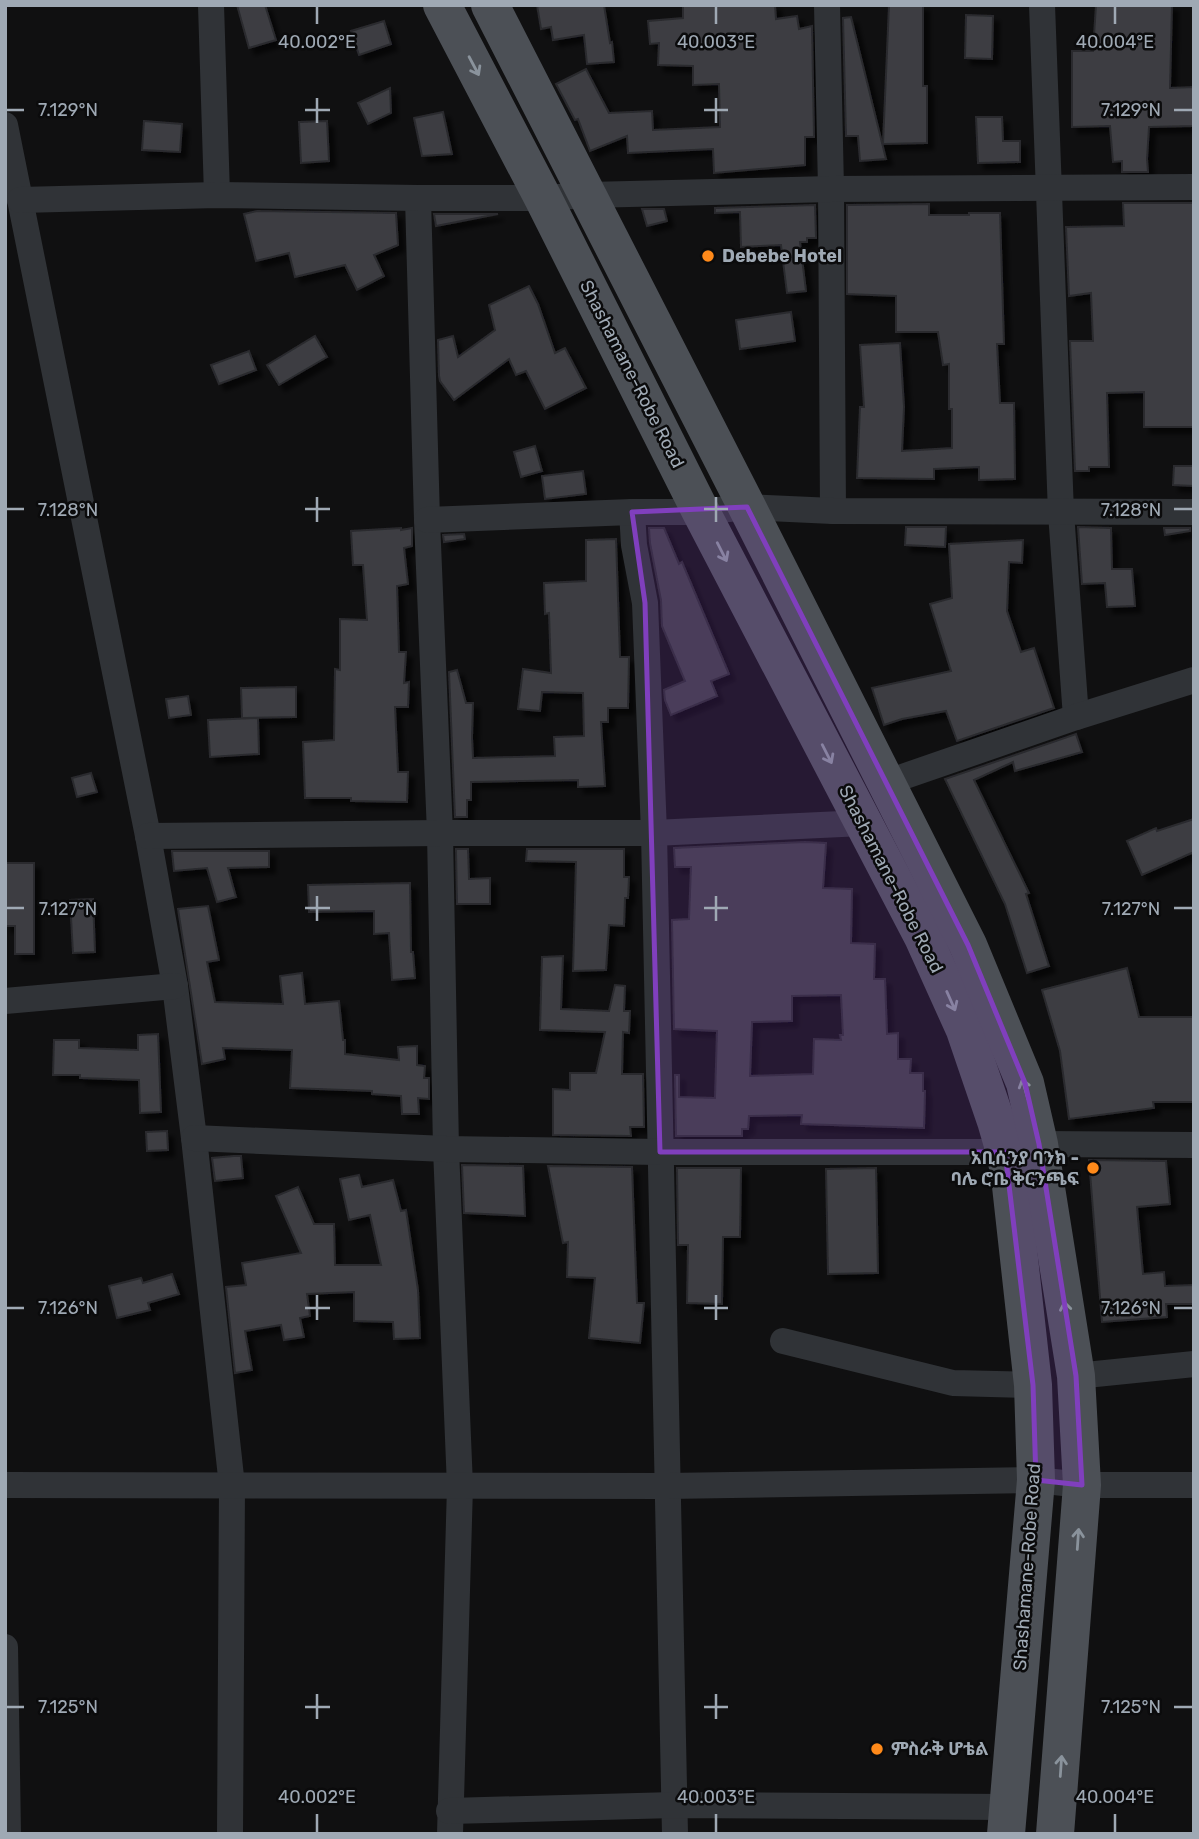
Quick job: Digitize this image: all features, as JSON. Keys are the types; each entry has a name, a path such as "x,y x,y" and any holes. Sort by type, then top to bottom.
{"main road":[{"name":"Shashamane-Robe Road","path":"442,5 543,198 701,512 923,937 1022,1148 1076,1376 1082,1485 1055,1834"},
{"name":"Shashamane-Robe Road","path":"490,5 968,945 1025,1083 1022,1148 1010,1177 1033,1385 1036,1480 1007,1821"}],"street":[{"path":"211,5 217,194"},
{"path":"827,5 833,511"},
{"path":"1042,5 1061,513 1076,716"},
{"path":"5,125 148,836 175,986 232,1486 230,1834"},
{"path":"20,200 217,194 543,198 831,188 1194,187"},
{"path":"418,198 427,520 440,833 446,1149 460,1486 450,1823 674,1805 1007,1821"},
{"path":"427,520 701,512 747,507 833,511 1194,513"},
{"path":"632,512 634,545 645,603 653,833 675,1834"},
{"path":"885,783 1076,716 1194,680"},
{"path":"148,836 653,833 863,824"},
{"path":"5,1001 175,986"},
{"path":"194,1138 446,1149 660,1152 1194,1145"},
{"path":"783,1341 953,1383 1033,1385"},
{"path":"1076,1376 1194,1364"},
{"path":"5,1485 667,1486 1036,1480 1082,1485 1194,1485"},
{"path":"5,1647 8,1834"}],"highlighted area":[{"path":"747,507 968,945 1025,1083 1039,1144 1076,1376 1082,1485 1036,1480 1033,1385 1005,1152 660,1152 645,603 632,512"}],"building":[{"path":"237,5 265,5 276,40 249,48"},
{"path":"537,5 604,5 614,62 587,64 584,35 553,40 551,27 541,29"},
{"path":"683,5 775,5 776,19 797,16 799,29 812,26 814,137 805,137 805,165 714,173 713,149 628,153 627,136 590,151 578,119 575,120 556,84 586,69 609,113 652,111 653,130 720,127 719,84 693,85 693,66 658,65 659,43 650,44 648,21 683,18"},
{"path":"889,5 923,5 923,86 927,86 927,143 883,144"},
{"path":"1096,5 1172,5 1170,88 1194,87 1194,126 1149,127 1148,172 1122,172 1122,161 1113,162 1110,126 1072,127 1072,51 1093,51"},
{"path":"966,15 993,16 992,59 965,58"},
{"path":"851,17 886,159 860,161 858,136 846,136 843,18"},
{"path":"384,21 391,44 359,55 351,31"},
{"path":"390,88 391,113 368,124 358,103"},
{"path":"443,112 452,154 422,156 414,118"},
{"path":"976,117 1002,117 1003,141 1020,141 1020,162 978,163"},
{"path":"144,121 182,124 180,152 142,150"},
{"path":"327,121 329,161 301,163 299,122"},
{"path":"1123,203 1194,203 1194,427 1144,427 1144,392 1107,393 1109,467 1089,467 1089,471 1075,471 1070,341 1093,341 1091,293 1069,296 1066,227 1124,226"},
{"path":"929,204 929,215 1000,213 1004,344 997,344 1000,403 1014,403 1015,479 979,480 979,467 934,469 934,479 857,478 860,407 864,407 860,345 900,343 904,407 902,451 952,448 949,364 943,365 938,332 896,332 896,296 847,294 847,205"},
{"path":"815,205 816,238 807,238 807,242 800,242 806,291 787,293 781,245 741,247 740,212 715,213 715,208"},
{"path":"642,209 664,209 667,221 647,226"},
{"path":"257,211 396,213 398,245 374,255 384,276 357,290 345,265 295,277 289,253 256,261 244,214"},
{"path":"434,214 498,214 436,226"},
{"path":"529,286 555,353 565,348 586,388 545,409 526,371 516,375 509,359 454,400 440,381 438,340 453,336 458,357 495,330 489,305"},
{"path":"791,312 795,341 740,349 736,320"},
{"path":"315,336 327,357 279,385 267,365"},
{"path":"249,351 256,370 219,384 211,365"},
{"path":"535,446 542,471 521,477 514,452"},
{"path":"1174,466 1194,466 1194,486 1173,485"},
{"path":"583,471 586,494 545,499 542,476"},
{"path":"906,527 946,527 945,547 905,545"},
{"path":"1078,527 1111,528 1112,569 1132,569 1135,606 1107,607 1105,583 1082,584"},
{"path":"412,528 412,546 404,548 408,584 397,586 399,652 406,652 404,683 409,682 408,707 395,707 398,772 408,772 407,802 305,798 303,742 334,740 335,669 340,670 340,619 367,620 363,565 353,565 351,531"},
{"path":"649,528 664,528 679,564 682,562 729,674 711,681 717,696 671,715 664,690 685,681 662,626 661,600"},
{"path":"1164,528 1190,528 1190,531 1165,535"},
{"path":"464,534 465,539 444,542 443,535"},
{"path":"616,539 620,657 629,657 628,708 608,708 608,722 601,722 605,786 578,787 578,780 471,782 467,817 455,817 449,672 457,670 466,703 473,703 473,758 555,756 554,737 584,736 583,693 542,692 540,711 518,709 523,669 551,673 549,613 545,614 544,583 586,581 586,540"},
{"path":"1023,540 1022,563 1009,562 1007,611 1021,652 1034,648 1054,708 957,741 946,711 884,725 872,688 951,671 930,604 952,598 949,544"},
{"path":"296,687 296,717 242,718 241,688"},
{"path":"188,696 191,715 169,718 166,699"},
{"path":"258,718 259,754 210,757 208,720"},
{"path":"1076,734 1082,752 1015,771 1013,762 974,780 1029,893 1026,894 1049,966 1027,973 1005,904 945,779"},
{"path":"91,773 97,792 77,797 72,778"},
{"path":"1194,819 1194,852 1142,875 1127,841 1156,828 1157,831"},
{"path":"826,843 823,888 852,889 851,943 875,944 874,979 885,979 887,1034 898,1033 898,1059 911,1059 910,1073 923,1073 924,1128 801,1124 802,1115 749,1116 748,1129 742,1129 742,1136 676,1136 675,1075 679,1075 679,1097 715,1098 717,1031 674,1029 672,920 689,919 691,867 675,867 674,848","holes":["841,995 843,1035 840,1035 841,1040 814,1039 813,1074 750,1076 752,1022 792,1021 792,996"]},
{"path":"456,849 468,849 469,879 490,878 490,904 457,904"},
{"path":"527,849 624,849 624,877 629,877 624,926 609,925 606,970 573,971 576,862 526,861"},
{"path":"172,851 269,851 269,867 228,868 236,897 217,902 207,868 174,871"},
{"path":"5,863 34,863 34,954 15,954 15,926 5,926"},
{"path":"410,883 411,952 415,978 392,980 389,933 374,934 374,911 309,912 308,885"},
{"path":"93,899 95,952 73,953 70,900"},
{"path":"208,906 219,960 207,962 215,1002 283,1004 280,976 302,973 305,1004 339,1001 345,1054 399,1060 398,1047 417,1046 417,1065 425,1066 424,1078 429,1078 429,1099 418,1098 419,1114 402,1114 401,1096 372,1094 372,1091 290,1088 292,1050 223,1048 225,1059 202,1064 178,909"},
{"path":"563,956 561,1009 609,1011 615,985 625,986 624,1011 630,1011 629,1033 623,1032 622,1074 643,1074 644,1127 630,1127 631,1136 553,1135 553,1089 570,1090 570,1073 596,1073 605,1032 540,1030 542,957"},
{"path":"1127,968 1139,1017 1194,1017 1194,1102 1153,1102 1154,1108 1069,1119 1060,1051 1042,990"},
{"path":"158,1034 161,1112 140,1113 139,1080 53,1075 54,1040 79,1040 79,1048 138,1050 138,1035"},
{"path":"167,1131 168,1150 147,1151 146,1132"},
{"path":"241,1156 243,1178 215,1181 212,1158"},
{"path":"1089,1160 1166,1161 1170,1204 1137,1207 1143,1274 1164,1272 1165,1286 1194,1285 1194,1304 1166,1304 1167,1317 1102,1322"},
{"path":"462,1165 523,1166 525,1216 464,1213"},
{"path":"548,1166 632,1167 637,1303 644,1303 640,1343 589,1338 595,1278 567,1277 568,1242 563,1243"},
{"path":"677,1168 741,1168 740,1237 723,1237 722,1304 687,1303 688,1245 678,1245"},
{"path":"876,1168 878,1273 828,1274 826,1169"},
{"path":"359,1175 362,1187 393,1180 401,1211 406,1210 418,1290 420,1338 394,1339 393,1322 354,1321 354,1292 307,1294 310,1316 300,1318 304,1337 284,1340 281,1325 245,1331 252,1370 235,1373 226,1287 246,1285 242,1263 301,1253 276,1196 298,1187 314,1224 334,1224 335,1265 381,1265 370,1215 349,1220 340,1179"},
{"path":"172,1274 179,1294 148,1303 150,1310 117,1318 109,1286 141,1278 143,1283"}],"place":[{"name":"Debebe Hotel","path":"708,256"},
{"name":"አቢሲንያ ባንክ - ባሌ ሮቤ ቅርንጫፍ","path":"1093,1168"},
{"name":"ምስራቅ ሆቴል","path":"877,1749"}]}
